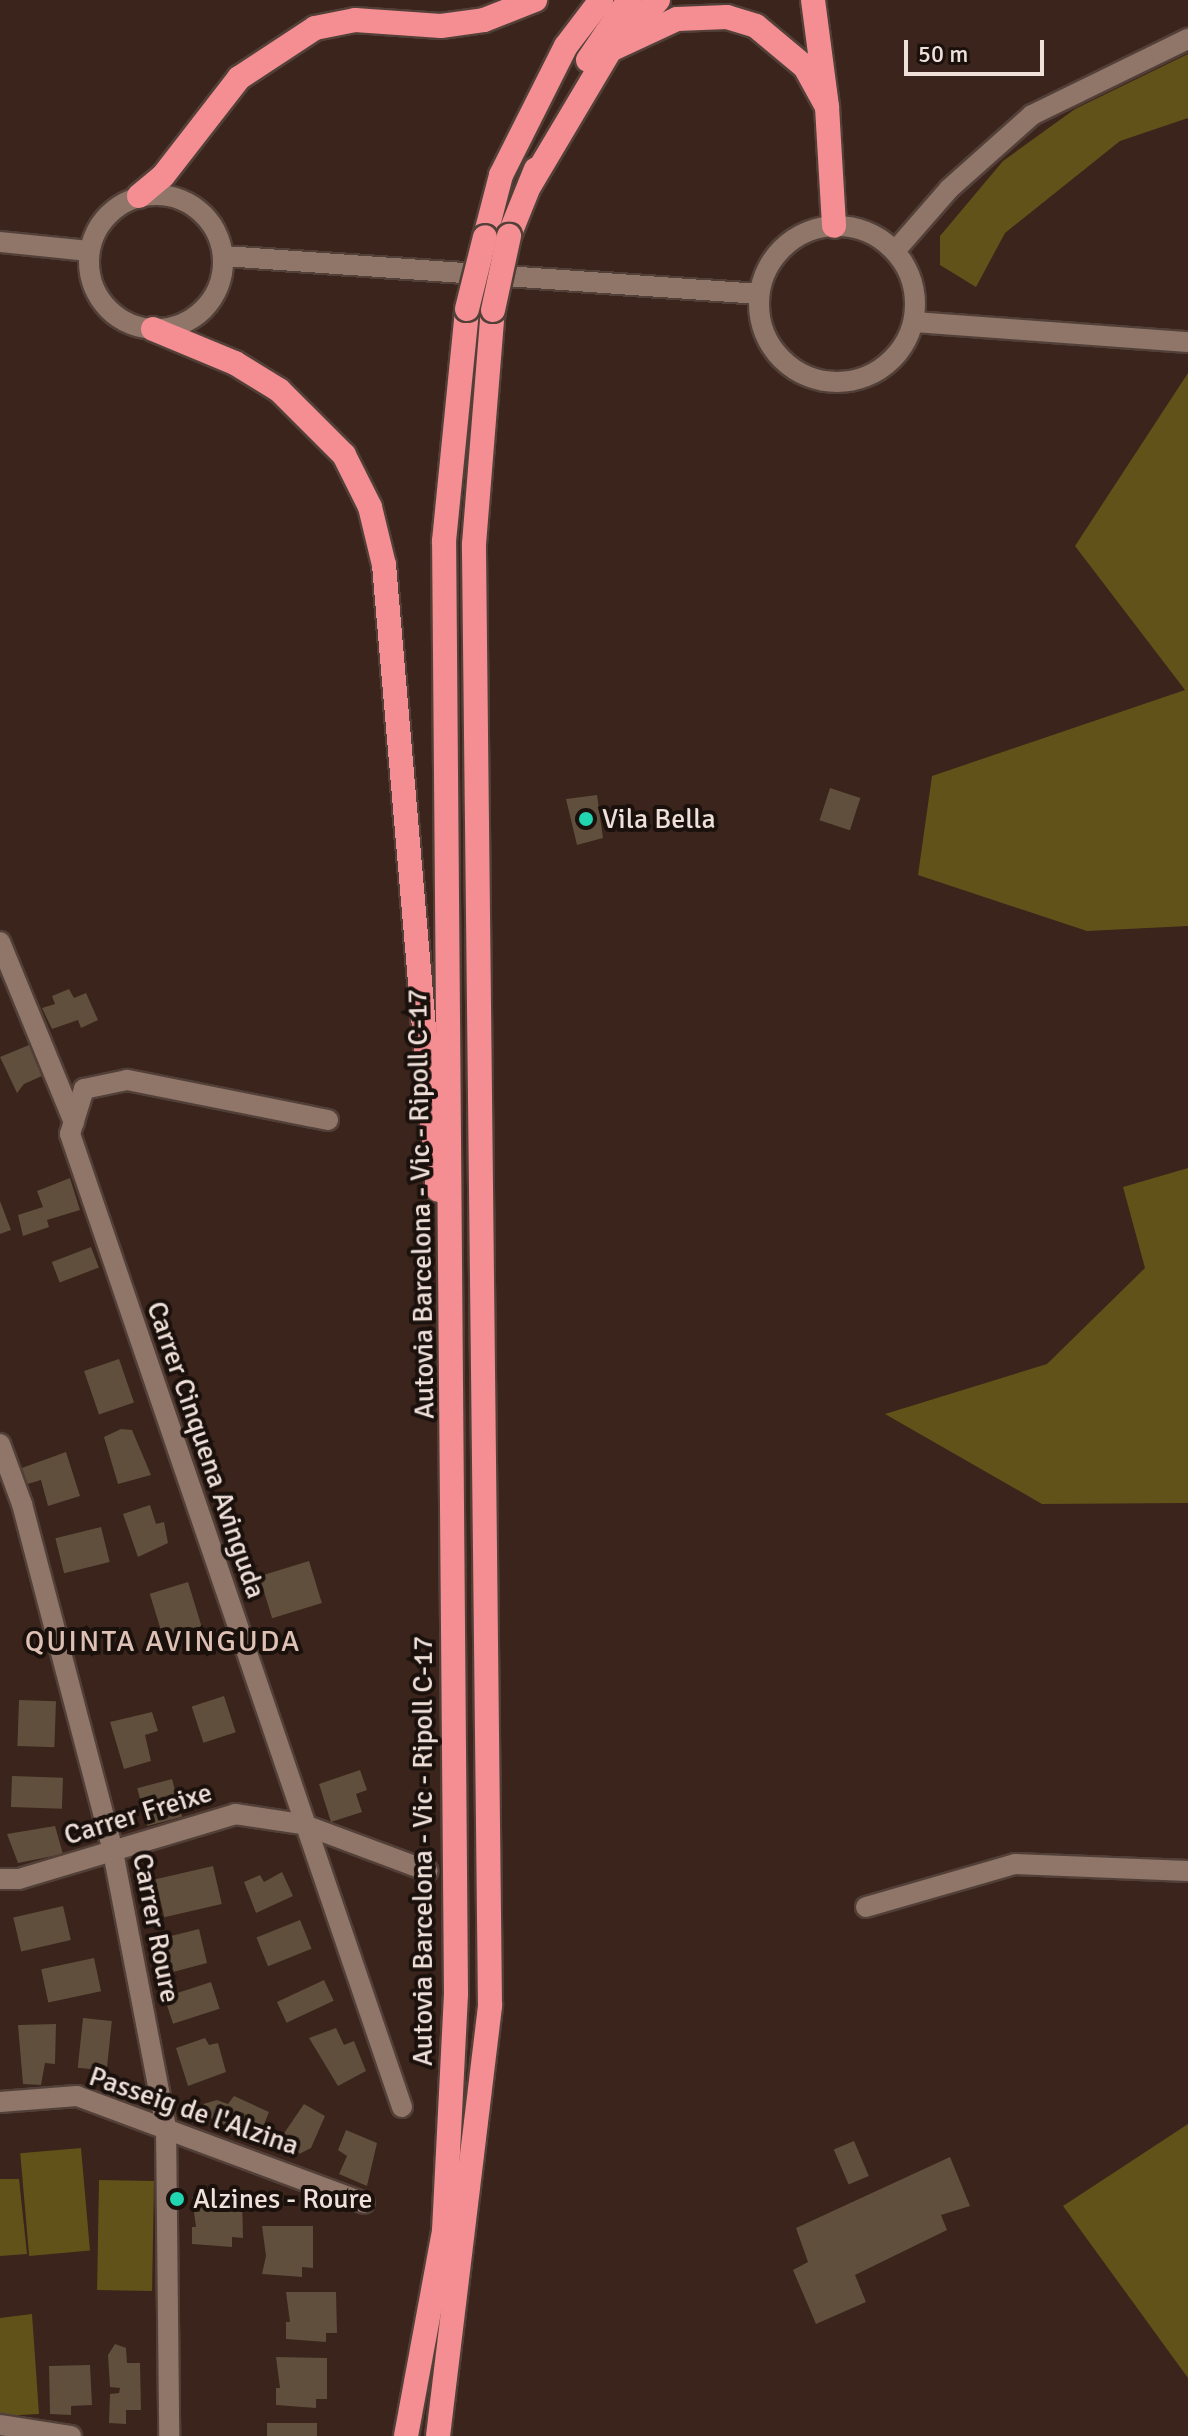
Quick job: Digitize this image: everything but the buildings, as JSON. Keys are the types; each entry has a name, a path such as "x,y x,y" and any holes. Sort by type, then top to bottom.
{"highway":[{"path":"139,196 163,176 239,78 315,28 355,20 441,26 484,20 535,0"},
{"name":"Autovia Barcelona - Vic - Ripoll C-17","path":"438,2436 490,2006 474,544 501,175 566,46 601,0"},
{"name":"Autovia Barcelona - Vic - Ripoll C-17","path":"406,2436 444,2231 456,1993 444,541 467,309 497,236 530,185 558,111 629,0"},
{"path":"530,185 610,50 658,0"},
{"path":"813,0 827,107 834,226"},
{"path":"610,50 677,19 727,17 756,26 780,43 805,67 827,107"},
{"path":"153,329 235,363 279,390 344,455 370,507 384,565 453,1344"}],"street":[{"path":"895,251 949,189 1032,115 1188,39"},
{"path":"165,195 187,202 205,215 224,256 220,285 205,309 181,325 153,329 125,322 103,305 90,279 89,251 98,227 116,207 139,196 165,195"},
{"path":"834,226 867,232 895,251 911,277 914,322 908,339 885,366 854,381 821,381 790,367 768,342 759,294 779,252 804,234 834,226"},
{"path":"0,242 89,251"},
{"path":"224,256 759,294"},
{"path":"914,322 1188,342"},
{"name":"Carrer Cinquena Avinguda","path":"0,942 74,1122 70,1134 302,1824 402,2107"},
{"path":"74,1122 84,1089 127,1080 328,1120"},
{"name":"Carrer Roure","path":"0,1444 22,1504 113,1852 166,2126 169,2436"},
{"name":"Carrer Freixe","path":"0,1879 19,1879 235,1814 302,1824 428,1871"},
{"path":"866,1907 1015,1864 1188,1871"},
{"name":"Passeig de l'Alzina","path":"0,2102 77,2096 166,2126 364,2203"},
{"path":"0,2425 71,2436"}],"shaded area":[{"path":"1188,54 1188,118 1120,141 1005,233 976,287 940,265 940,236 1003,161 1075,109"},
{"path":"1188,373 1188,926 1087,931 918,875 932,776 1185,690 1075,546"},
{"path":"1188,1168 1188,1503 1042,1504 885,1414 1047,1364 1145,1268 1123,1187"},
{"path":"1188,2124 1188,2378 1063,2206"},
{"path":"81,2148 90,2251 29,2256 20,2153"},
{"path":"0,2179 19,2179 27,2254 0,2256"},
{"path":"99,2180 154,2181 152,2291 97,2290"},
{"path":"32,2314 39,2414 0,2416 0,2318"}],"place":[{"name":"Vila Bella","path":"586,819"},
{"name":"Alzines - Roure","path":"177,2199"}],"district":[{"name":"QUINTA AVINGUDA","path":"163,1642"}]}
